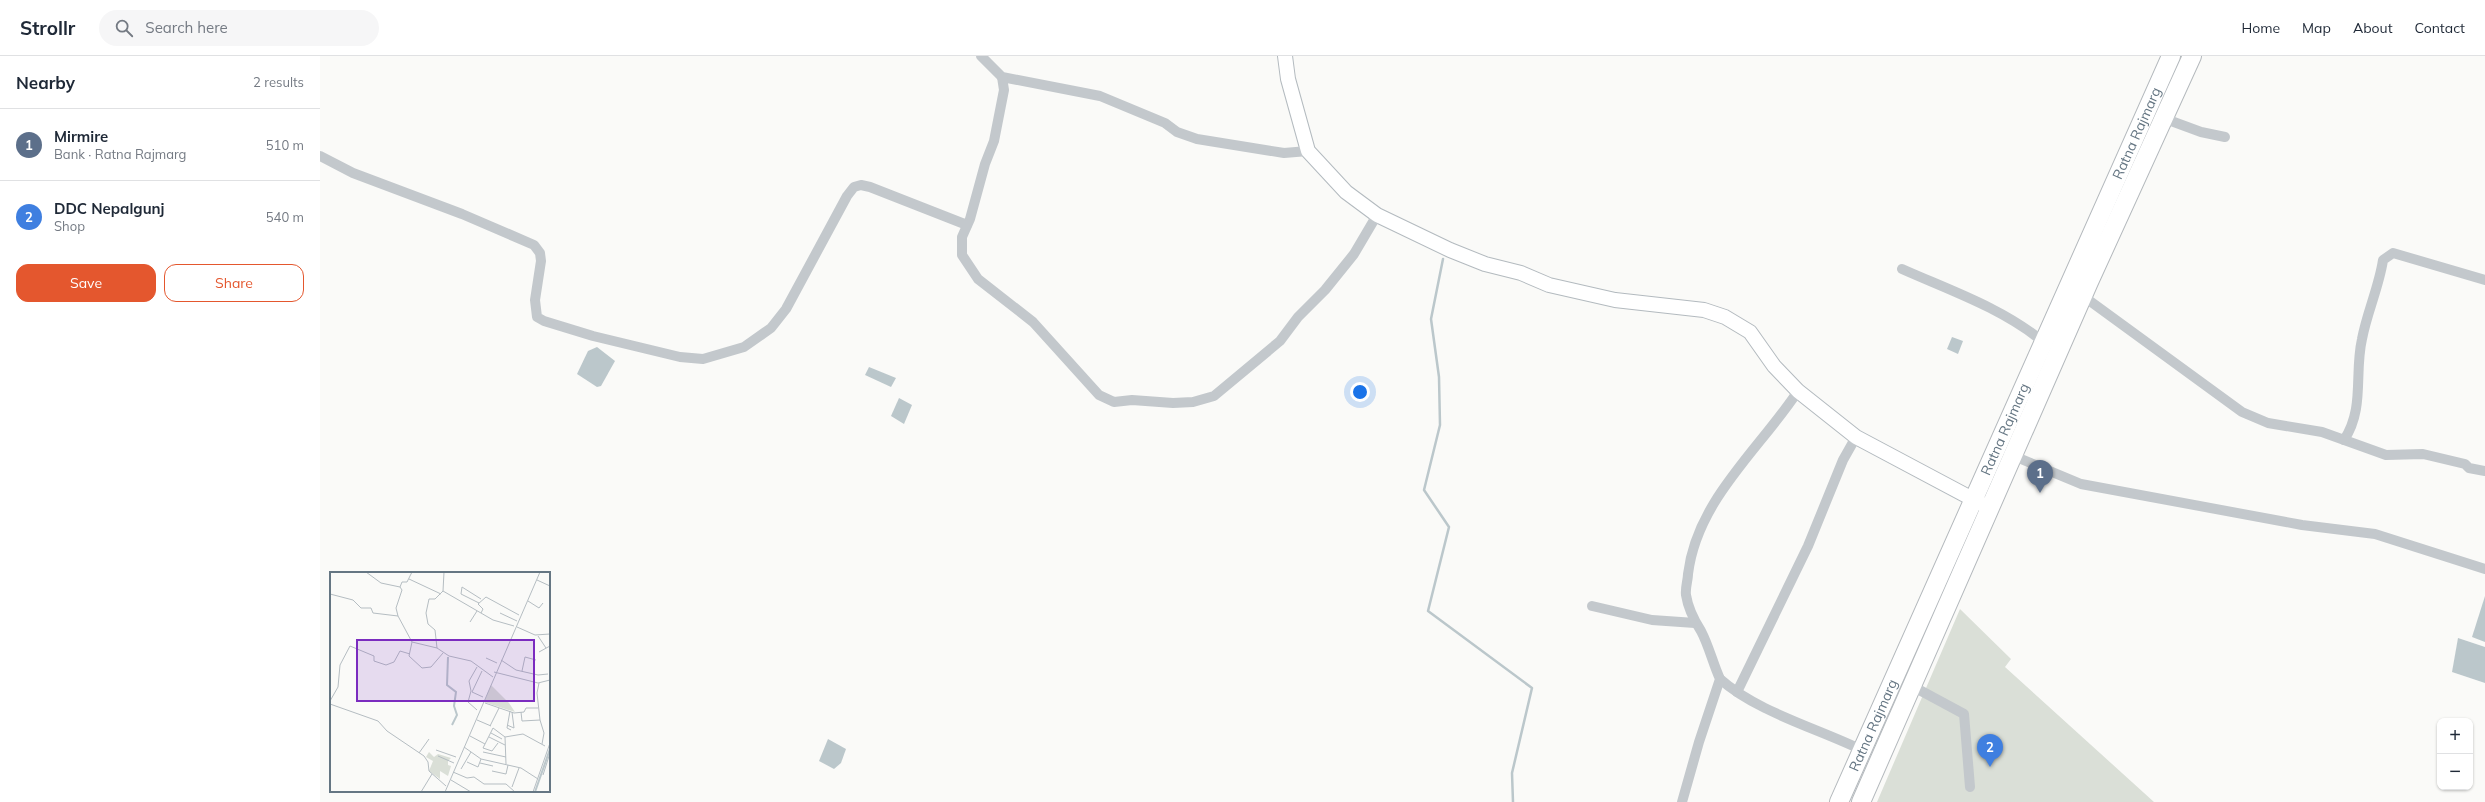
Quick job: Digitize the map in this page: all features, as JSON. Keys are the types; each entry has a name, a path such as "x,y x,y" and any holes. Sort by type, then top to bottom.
{"highway":[{"name":"Ratna Rajmarg","path":"1839,802 1972,498 1997,447 2042,341 2171,56"},
{"name":"Ratna Rajmarg","path":"1861,802 2083,296 2192,56"}],"street":[{"path":"981,56 1002,77 1100,96 1165,123 1177,132 1197,139 1284,153 1308,151"},
{"path":"1285,56 1288,79 1308,151 1346,192 1377,215 1450,250 1485,264 1520,273 1549,285 1615,300 1704,310 1725,317 1750,332 1774,366 1798,391 1856,437 1990,508"},
{"path":"1002,77 1004,90 994,141 961,246 962,255 969,269 978,280 1032,322 1099,396 1114,402 1132,400 1173,403 1193,402 1214,396 1280,341 1354,254 1377,215"},
{"path":"2163,118 2201,132 2226,137"},
{"path":"320,156 353,173 462,214 534,245 540,253 541,261 535,300 537,317 544,321 593,336 680,357 704,359 722,355 744,347 771,328 786,309 846,196 854,187 862,184 967,225"},
{"path":"2344,440 2353,426 2361,340 2381,277 2383,260 2393,253 2485,280"},
{"path":"1902,269 1984,306 2030,332 2042,341"},
{"path":"2083,296 2242,412 2268,423 2322,432 2386,455 2423,454 2465,464 2469,468 2485,471"},
{"path":"1798,391 1753,452 1727,482 1703,525 1690,560 1686,594 1695,623 1701,631 1720,679 1737,692 1862,750"},
{"path":"1737,692 1808,546 1843,460 1856,437"},
{"path":"1997,447 2013,456 2081,484 2302,525 2375,534 2485,569"},
{"path":"1592,606 1652,620 1695,623"},
{"path":"1682,802 1699,742 1720,679"},
{"path":"1912,686 1964,714 1970,787"}],"shaded area":[{"path":"1952,337 1963,341 1958,354 1947,349"},
{"path":"597,347 615,361 601,386 597,387 577,374 588,351"},
{"path":"869,367 896,378 891,387 865,375"},
{"path":"899,398 912,405 904,424 891,416"},
{"path":"2485,596 2485,642 2472,637"},
{"path":"1960,609 2011,659 2005,667 2154,802 1877,802"},
{"path":"2458,638 2485,647 2485,683 2452,672"},
{"path":"828,739 846,749 841,763 834,769 819,761"}],"waterway":[{"path":"1443,259 1431,319 1439,377 1440,425 1424,490 1449,527 1428,611 1532,688 1512,773 1513,802"}],"place":[{"name":"Mirmire","path":"2040,493"},
{"name":"DDC Nepalgunj","path":"1990,767"}]}
